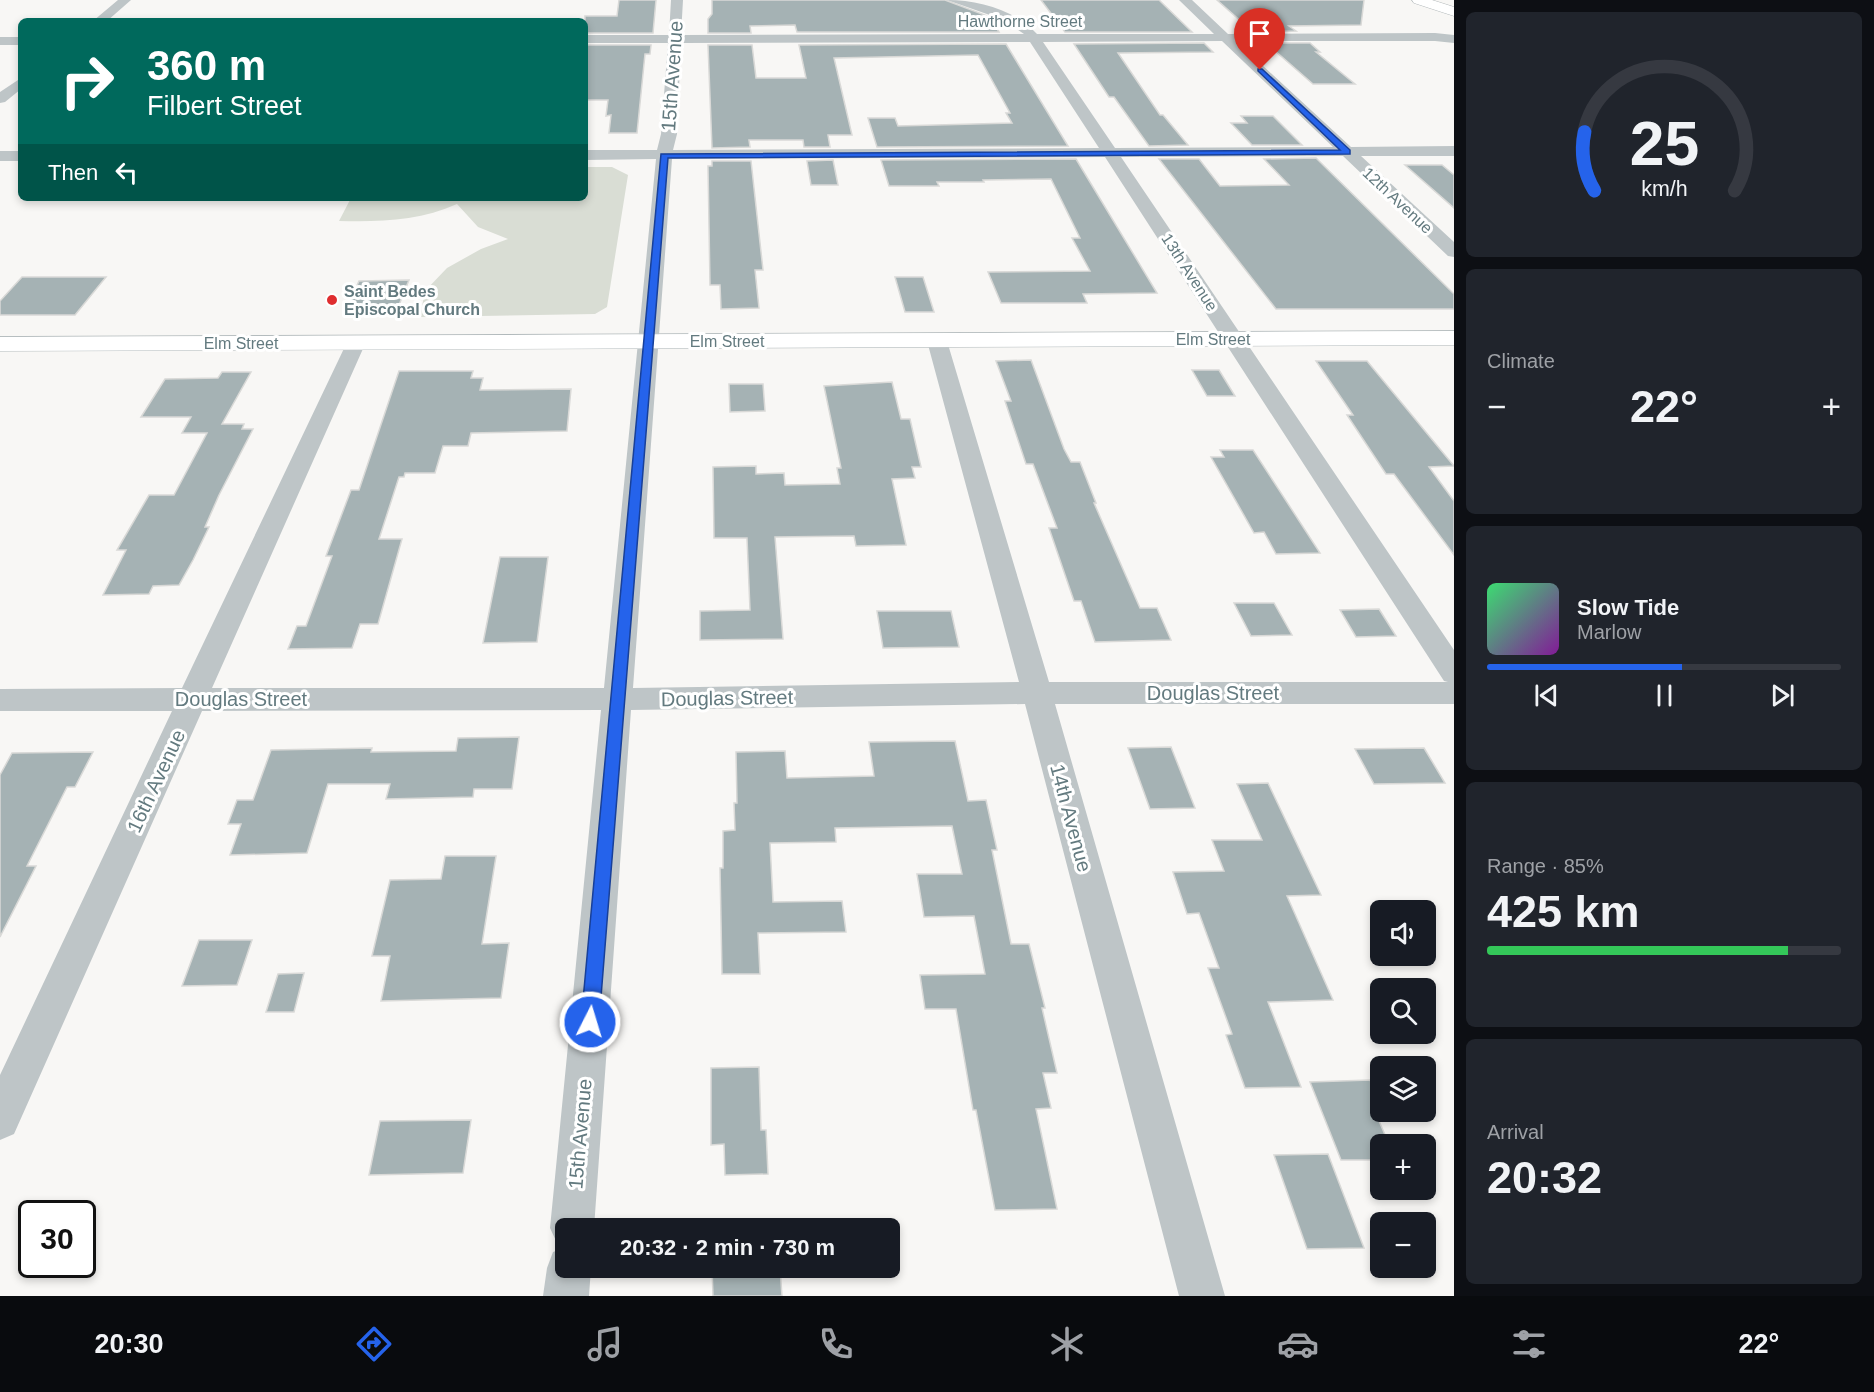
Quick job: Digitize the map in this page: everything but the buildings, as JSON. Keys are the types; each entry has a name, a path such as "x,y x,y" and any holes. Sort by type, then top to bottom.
{"main road":[{"path":"1419,0 1454,12"},
{"name":"Elm Street","path":"0,344 1454,338"}],"street":[{"path":"103,18 126,0"},
{"name":"15th Avenue","path":"573,1218 650,341 664,155 669,134 677,0"},
{"name":"13th Avenue","path":"953,0 1013,20 1026,27 1112,153 1454,673"},
{"name":"12th Avenue","path":"1185,0 1454,252"},
{"name":"Hawthorne Street","path":"588,39 1435,37 1454,39"},
{"path":"0,41 18,41"},
{"path":"0,99 18,84"},
{"path":"588,155 1454,151"},
{"path":"0,156 18,156"},
{"name":"14th Avenue","path":"937,340 1037,693 1202,1296"},
{"name":"16th Avenue","path":"0,1120 356,342"},
{"name":"Douglas Street","path":"0,699 617,699 1037,693 1454,693"},
{"path":"566,1296 568,1278"}],"shaded area":[{"path":"588,167 612,167 628,175 607,307 595,314 420,317 425,291 447,268 481,249 508,239 478,227 457,204 414,217 339,221 349,201 588,201"}],"place":[{"name":"Saint Bedes Episcopal Church","path":"332,300"}],"route":[{"path":"590,1022 664,155 1347,152 1260,70"}]}
